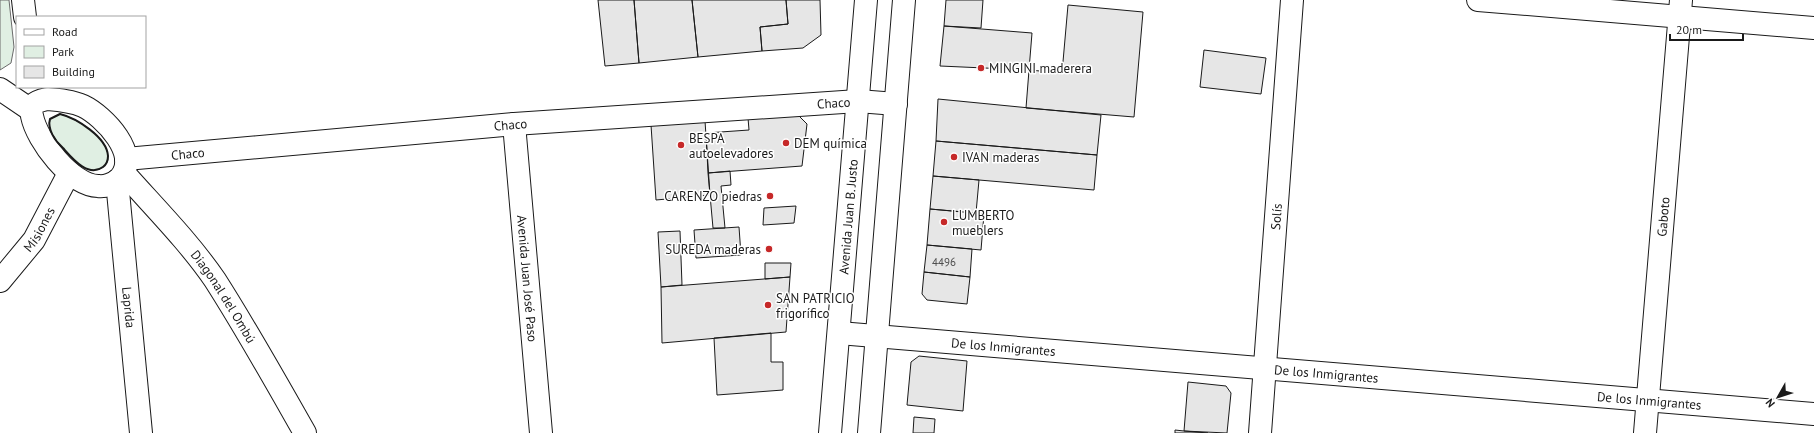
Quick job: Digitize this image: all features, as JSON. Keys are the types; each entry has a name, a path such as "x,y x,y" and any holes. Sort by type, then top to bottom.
{"street":[{"path":"23,0 25,16"},
{"name":"Avenida Juan B. Justo","path":"830,433 866,0"},
{"path":"869,433 904,0"},
{"name":"Solís","path":"1260,433 1292,0"},
{"path":"1478,0 1680,9 1814,28"},
{"name":"Gaboto","path":"1645,433 1680,9"},
{"path":"0,89 35,99 33,123 45,146 69,173 84,182 97,186 107,185 123,171"},
{"name":"Diagonal del Ombú","path":"35,99 70,102 94,113 114,131 122,145 123,171 184,240 214,280 251,338 305,433"},
{"name":"Chaco","path":"123,171 514,124 858,101 896,104"},
{"name":"Avenida Juan José Paso","path":"514,124 541,433"},
{"name":"Laprida","path":"123,171 140,433"},
{"name":"Misiones","path":"0,281 34,240 69,173"},
{"name":"De los Inmigrantes","path":"839,333 1814,414"}],"green space":[{"path":"0,0 9,0 14,47 11,63 0,70"},
{"path":"60,114 82,124 97,135 106,149 108,156 107,162 103,167 97,170 86,168 76,161 57,142 52,135 49,123 50,119"}],"building":[{"path":"598,0 634,0 639,63 605,66"},
{"path":"634,0 692,0 698,57 639,63"},
{"path":"692,0 786,0 788,24 760,27 762,51 698,57"},
{"path":"786,0 820,0 821,35 803,48 762,51 760,27 788,24"},
{"path":"946,0 983,0 981,28 944,26"},
{"path":"1068,5 1143,12 1134,117 1026,108 1029,70 1062,73"},
{"path":"944,26 1032,33 1029,70 940,66"},
{"path":"1204,50 1266,58 1261,94 1200,87"},
{"path":"938,99 1101,115 1097,155 936,141"},
{"path":"799,116 807,124 802,166 708,173 706,133 749,130 748,118"},
{"path":"705,121 710,195 656,200 651,125"},
{"path":"936,141 1097,155 1094,190 933,176"},
{"path":"730,171 731,185 721,186 725,228 713,228 708,173"},
{"path":"933,176 979,180 976,213 930,209"},
{"path":"796,206 794,223 763,225 764,208"},
{"path":"930,209 984,214 981,250 927,245"},
{"path":"739,227 741,255 696,258 694,230"},
{"path":"680,231 682,285 661,287 658,232"},
{"path":"927,245 972,249 970,277 924,272"},
{"path":"765,263 791,263 790,277 765,279"},
{"path":"924,272 970,277 967,304 927,300 922,294"},
{"path":"790,277 786,332 662,343 661,287"},
{"path":"771,333 771,362 783,362 783,390 717,395 714,338"},
{"path":"919,356 967,361 963,411 907,405 911,362"},
{"path":"1188,382 1226,386 1231,393 1227,433 1184,431"},
{"path":"914,417 935,419 934,433 913,433"},
{"path":"1175,430 1184,431 1208,433 1175,433"}],"wall":[{"path":"60,114 82,124 97,135 106,149 108,156 107,162 103,167 97,170 86,168 76,161 57,142 52,135 49,123 50,119 60,114"}],"place":[{"name":"MINGINI maderera","path":"981,68"},
{"name":"DEM química","path":"786,143"},
{"name":"BESPA autoelevadores","path":"681,145"},
{"name":"IVAN maderas","path":"954,157"},
{"name":"CARENZO piedras","path":"770,196"},
{"name":"LUMBERTO mueblers","path":"944,222"},
{"name":"SUREDA maderas","path":"769,249"},
{"name":"SAN PATRICIO frigorífico","path":"768,305"}]}
